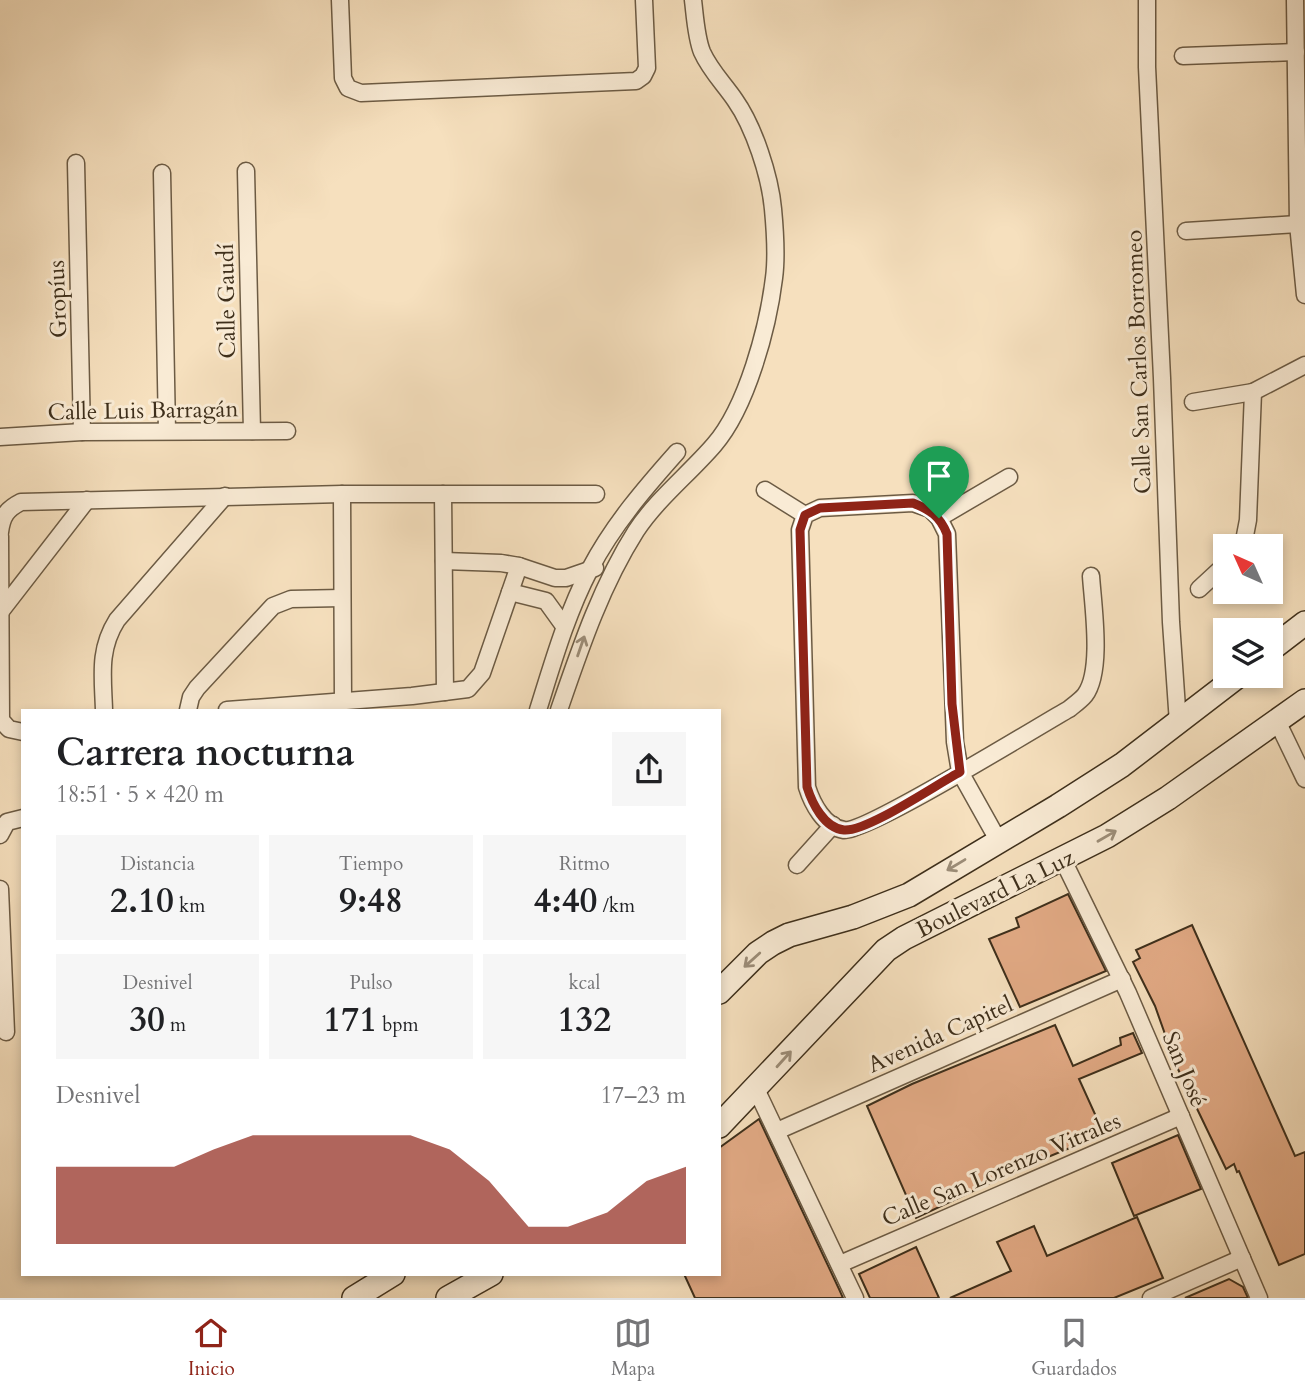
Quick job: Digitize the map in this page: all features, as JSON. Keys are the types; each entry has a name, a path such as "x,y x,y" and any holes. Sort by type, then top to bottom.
{"main road":[{"path":"1283,640 1305,623"},
{"name":"Boulevard La Luz","path":"721,990 758,953 781,939 862,914 909,895 1058,806 1122,765 1223,688"},
{"name":"Boulevard La Luz","path":"721,1124 886,950 904,938 1063,860 1140,817 1305,701"},
{"path":"909,895 928,927"},
{"path":"354,1298 390,1276"},
{"path":"448,1298 487,1276"}],"street":[{"path":"340,0 343,78 348,88 360,93 636,81 643,76 647,68 644,0"},
{"path":"559,709 586,634 615,569 637,530 657,505 716,444 732,420 744,395 762,339 775,276 773,207 759,148 747,120 701,51 693,0"},
{"name":"Calle San Carlos Borromeo","path":"1147,0 1147,67 1171,622 1178,723"},
{"path":"1295,0 1298,224 1305,295"},
{"path":"1183,57 1296,52"},
{"name":"Gropíus","path":"76,163 82,432"},
{"name":"Calle Gaudí","path":"246,171 252,431"},
{"path":"162,173 167,431"},
{"path":"1186,231 1298,224"},
{"path":"1193,402 1253,392 1305,365"},
{"path":"1245,534 1253,392"},
{"name":"Calle Luis Barragán","path":"0,437 82,432 287,431"},
{"path":"538,709 564,626 590,568 639,495 677,452"},
{"path":"939,518 1009,477"},
{"path":"765,490 805,515"},
{"path":"342,494 343,700"},
{"path":"21,732 9,729 1,720 0,534 1,521 6,512 21,502 342,494 596,494"},
{"path":"443,494 445,692"},
{"path":"104,709 103,658 109,633 117,620 225,496"},
{"path":"1,611 87,500"},
{"path":"998,840 960,772 952,704 947,534 939,518 930,509 913,503 820,508 805,515 800,530 807,787 812,802 833,825 844,830 872,822 960,772 1069,709 1085,696 1092,683 1095,658 1091,576"},
{"path":"444,561 501,563 555,578 566,578 590,568 615,569"},
{"path":"239,709 468,689 482,673 519,566"},
{"path":"1199,589 1213,576"},
{"path":"546,601 555,578"},
{"path":"510,592 546,601 564,626"},
{"path":"188,709 197,688 273,606 291,598 342,598"},
{"path":"1277,721 1305,779"},
{"path":"0,835 8,822 21,819"},
{"path":"797,865 833,825"},
{"name":"San José","path":"1063,860 1122,979 1259,1298"},
{"path":"0,889 3,1032 21,1031"},
{"name":"Avenida Capitel","path":"777,1131 1122,979"},
{"path":"756,1089 855,1298"},
{"name":"Calle San Lorenzo Vitrales","path":"840,1264 1181,1116"},
{"path":"1151,1298 1242,1258"}],"building":[{"path":"1068,894 1106,971 1020,1007 989,939 1019,927 1016,918"},
{"path":"1192,925 1295,1156 1305,1152 1305,1254 1279,1265 1239,1171 1237,1172 1234,1164 1226,1169 1176,1065 1155,1006 1133,962 1140,958 1136,950"},
{"path":"1055,1025 1073,1066 1121,1045 1120,1038 1133,1033 1142,1053 1079,1079 1104,1134 1026,1166 916,1218 867,1106 912,1084"},
{"path":"759,1119 843,1298 695,1298 685,1276 721,1276 721,1147"},
{"path":"1178,1135 1201,1189 1134,1216 1112,1163"},
{"path":"1137,1217 1163,1278 1114,1298 950,1298 1011,1271 997,1242 1034,1226 1047,1256"},
{"path":"916,1247 939,1298 870,1298 859,1274"},
{"path":"1229,1279 1243,1287 1248,1298 1185,1298"}],"route":[{"path":"913,503 930,509 939,518 947,534 952,704 960,772 872,822 844,830 833,825 817,810 807,787 800,530 805,515 820,508 913,503"}]}
